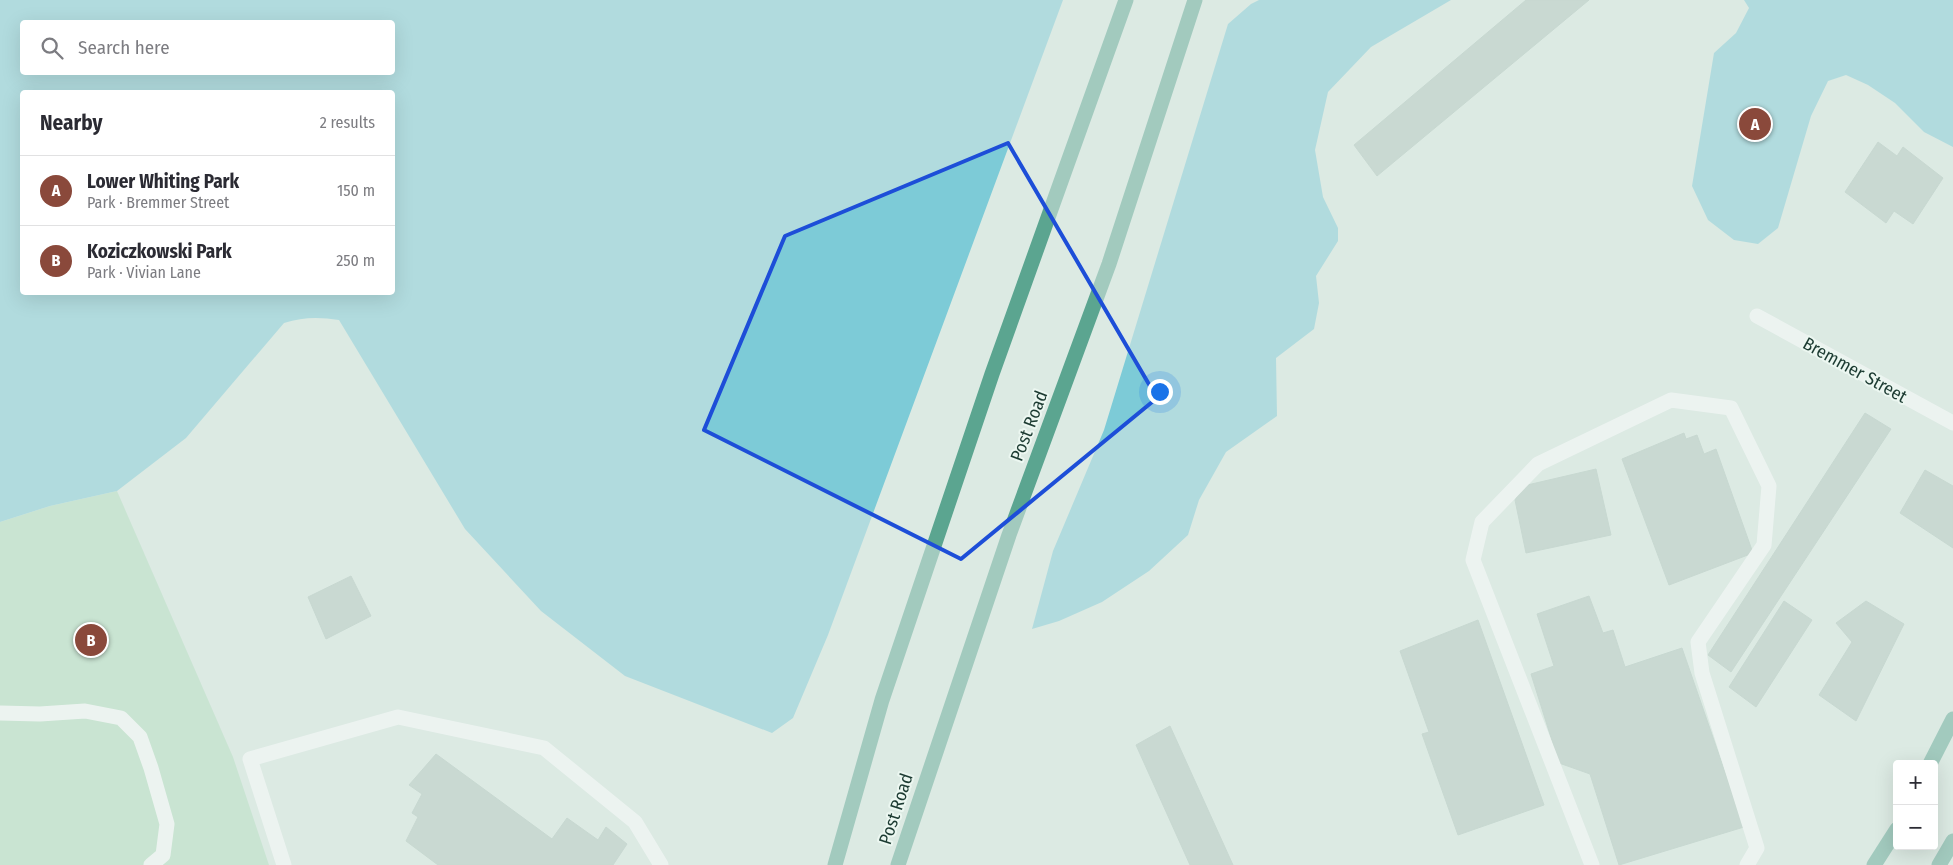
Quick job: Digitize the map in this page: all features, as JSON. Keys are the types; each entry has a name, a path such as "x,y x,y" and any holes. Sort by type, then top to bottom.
{"main road":[{"path":"835,865 882,700 935,542 992,374 1126,0"},
{"name":"Post Road","path":"898,865 1009,535 1109,264 1195,0"},
{"path":"1932,760 1953,718"},
{"path":"1874,865 1893,835"},
{"path":"1940,865 1953,841"}],"street":[{"name":"Bremmer Street","path":"1757,316 1953,423"},
{"path":"1592,865 1472,560 1482,522 1538,464 1671,400 1731,408 1768,486 1764,545 1698,642 1702,673 1757,848 1747,865"},
{"path":"0,713 40,714 86,711 121,718 140,737 167,824 162,855 151,865"},
{"path":"284,865 250,759 398,717 544,748 635,822 661,865"}],"highlighted area":[{"path":"1008,143 1157,398 961,559 704,430 785,236"}],"green space":[{"path":"117,491 233,757 269,865 0,865 0,522 50,506"}],"water":[{"path":"0,0 1063,0 828,635 793,718 772,733 625,676 541,611 465,529 339,320 311,318 284,323 186,438 117,491 50,506 0,522"},
{"path":"1259,0 1451,0 1371,47 1328,92 1315,150 1323,197 1338,228 1338,241 1316,276 1319,303 1314,329 1276,358 1277,416 1226,452 1199,500 1188,535 1149,571 1102,602 1059,621 1032,629 1053,551 1104,430 1228,24 1251,4"},
{"path":"1744,0 1953,0 1953,147 1924,132 1895,103 1868,85 1846,75 1828,81 1811,116 1778,228 1758,244 1734,240 1708,220 1692,186 1714,53 1736,33 1749,8"}],"building":[{"path":"1526,0 1589,0 1377,176 1354,145"},
{"path":"1878,142 1897,156 1903,147 1943,178 1913,224 1894,211 1886,223 1845,192"},
{"path":"1865,413 1891,429 1731,672 1708,655"},
{"path":"1684,433 1686,439 1697,435 1704,454 1716,449 1753,553 1669,585 1622,459"},
{"path":"1596,469 1611,535 1526,553 1515,500 1523,486"},
{"path":"1925,470 1953,486 1953,548 1900,513"},
{"path":"351,576 371,616 326,639 308,597"},
{"path":"1589,596 1603,633 1613,630 1625,667 1682,648 1744,827 1619,865 1590,774 1559,763 1531,674 1554,666 1537,614"},
{"path":"1784,601 1812,620 1756,707 1729,687"},
{"path":"1866,601 1904,624 1856,721 1819,695 1852,642 1836,623"},
{"path":"1478,620 1544,805 1458,835 1422,734 1429,732 1400,651"},
{"path":"1170,726 1233,865 1190,865 1136,745"},
{"path":"436,754 552,839 567,818 598,840 606,827 627,844 613,865 438,865 406,841 418,817 412,813 422,794 409,785"}],"place":[{"name":"Lower Whiting Park","path":"1755,124"},
{"name":"Koziczkowski Park","path":"91,640"}]}
